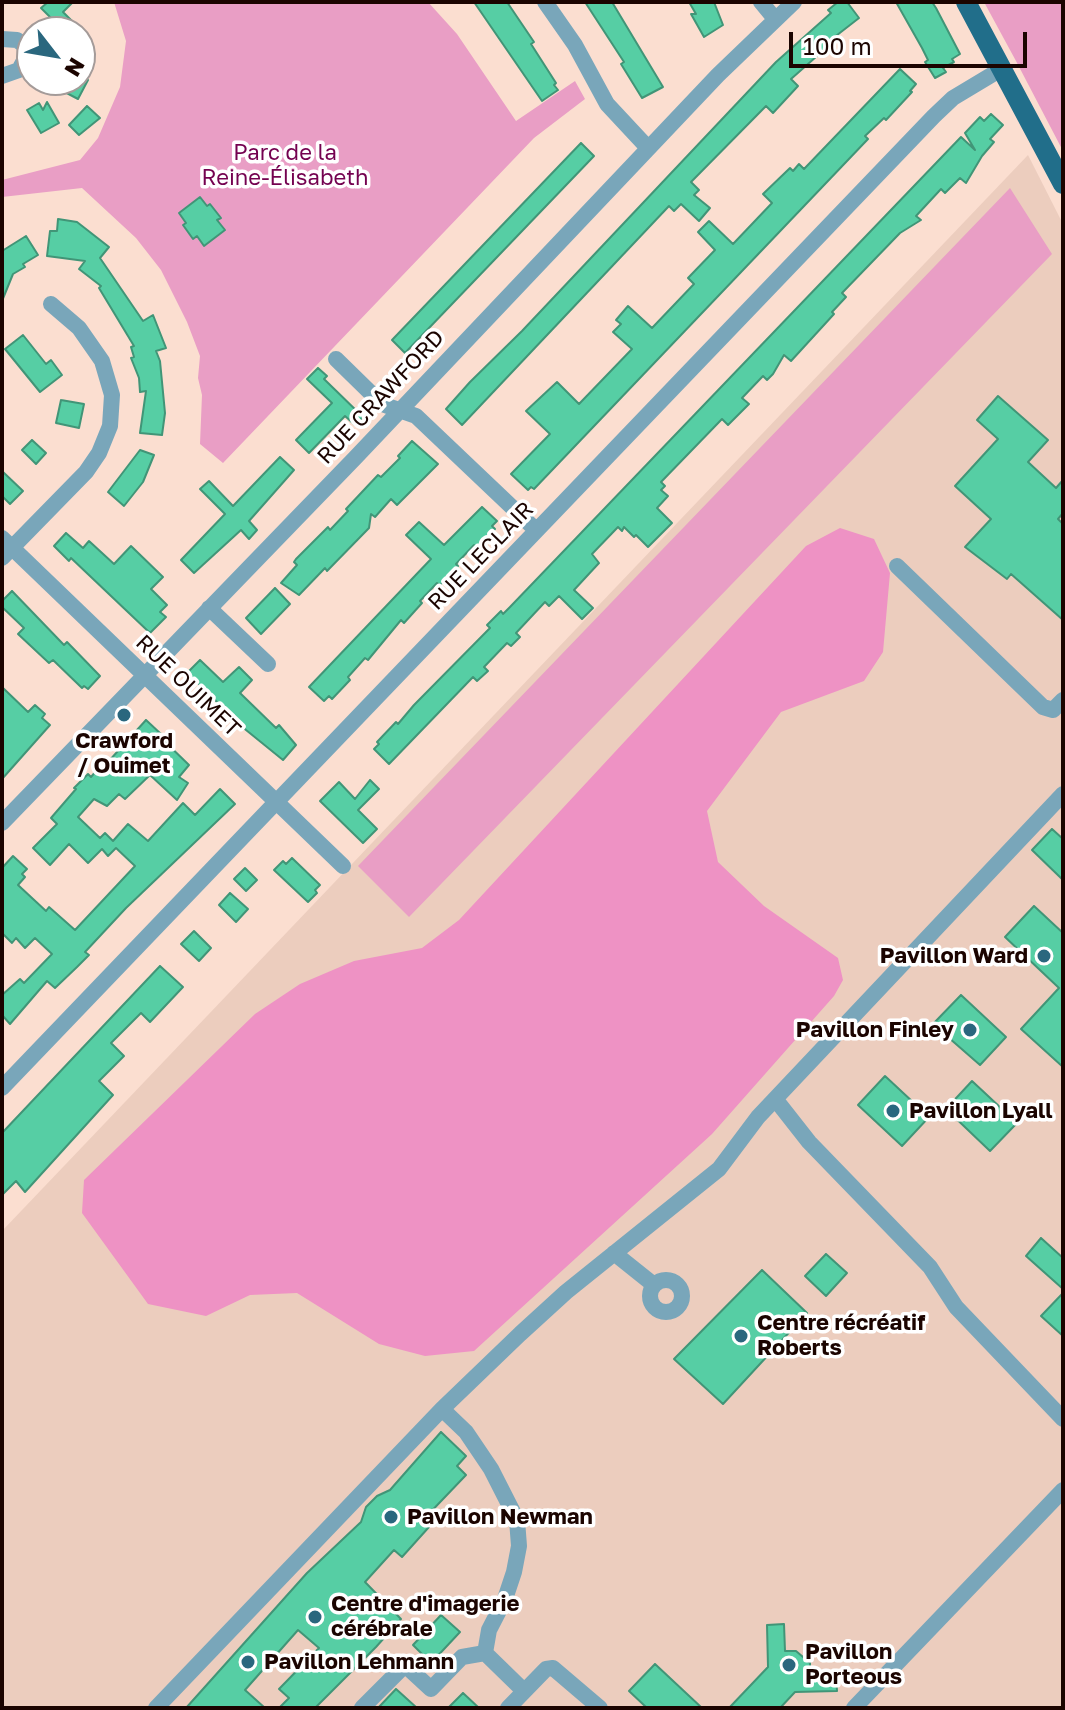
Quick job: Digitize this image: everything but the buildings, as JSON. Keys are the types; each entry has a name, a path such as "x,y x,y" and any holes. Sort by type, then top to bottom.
{"main road":[{"path":"966,2 1063,184"}],"street":[{"path":"545,2 575,45 607,104 648,148"},
{"path":"761,2 775,19"},
{"name":"RUE CRAWFORD","path":"2,823 648,148 794,2"},
{"path":"2,39 17,40 24,45 27,55 19,70 2,76"},
{"name":"RUE LECLAIR","path":"2,1088 934,116 953,98 1003,68"},
{"path":"5,548 93,463 104,445 110,426 112,395 102,361 79,328 51,304"},
{"path":"336,359 382,404 416,416 536,530"},
{"name":"RUE OUIMET","path":"5,548 343,866"},
{"path":"897,566 1043,707 1053,710 1063,700"},
{"path":"209,608 268,664"},
{"path":"156,1708 442,1409 566,1292 719,1169 758,1117 1063,794"},
{"path":"776,1100 809,1142 923,1259 956,1307 1063,1419"},
{"path":"614,1253 654,1285"},
{"path":"442,1409 466,1432 491,1469 517,1520 519,1546 514,1572 505,1599 489,1630 485,1653"},
{"path":"854,1708 1063,1490"},
{"path":"485,1653 524,1691"},
{"path":"362,1708 405,1665 431,1689 462,1657 485,1653"},
{"path":"508,1708 546,1669 553,1668 600,1708"}],"shaded area":[{"path":"1028,155 1063,224 1063,1708 2,1708 2,1231"},
{"path":"840,528 874,539 890,573 883,652 864,681 781,712 707,811 718,862 764,906 838,958 843,980 834,996 712,1134 474,1351 425,1356 379,1344 297,1293 250,1295 206,1316 148,1304 82,1213 84,1180 255,1014 300,984 354,961 422,948 459,920 806,546"}],"green space":[{"name":"Parc de la Reine-Élisabeth","path":"114,2 428,2 457,34 516,121 575,81 585,99 534,138 223,463 200,444 200,356 187,322 161,270 136,238 82,188 2,197 2,180 80,160 98,138 120,87 126,41"},
{"path":"984,2 1063,2 1063,151 1016,61"},
{"path":"1010,188 1052,254 409,917 358,866"}],"place":[{"name":"Crawford / Ouimet","path":"124,715"},
{"name":"Pavillon Ward","path":"1044,956"},
{"name":"Pavillon Finley","path":"970,1030"},
{"name":"Pavillon Lyall","path":"893,1111"},
{"name":"Centre récréatif Roberts","path":"741,1336"},
{"name":"Pavillon Newman","path":"391,1517"},
{"name":"Centre d'imagerie cérébrale","path":"315,1617"},
{"name":"Pavillon Lehmann","path":"248,1662"},
{"name":"Pavillon Porteous","path":"789,1665"}]}
